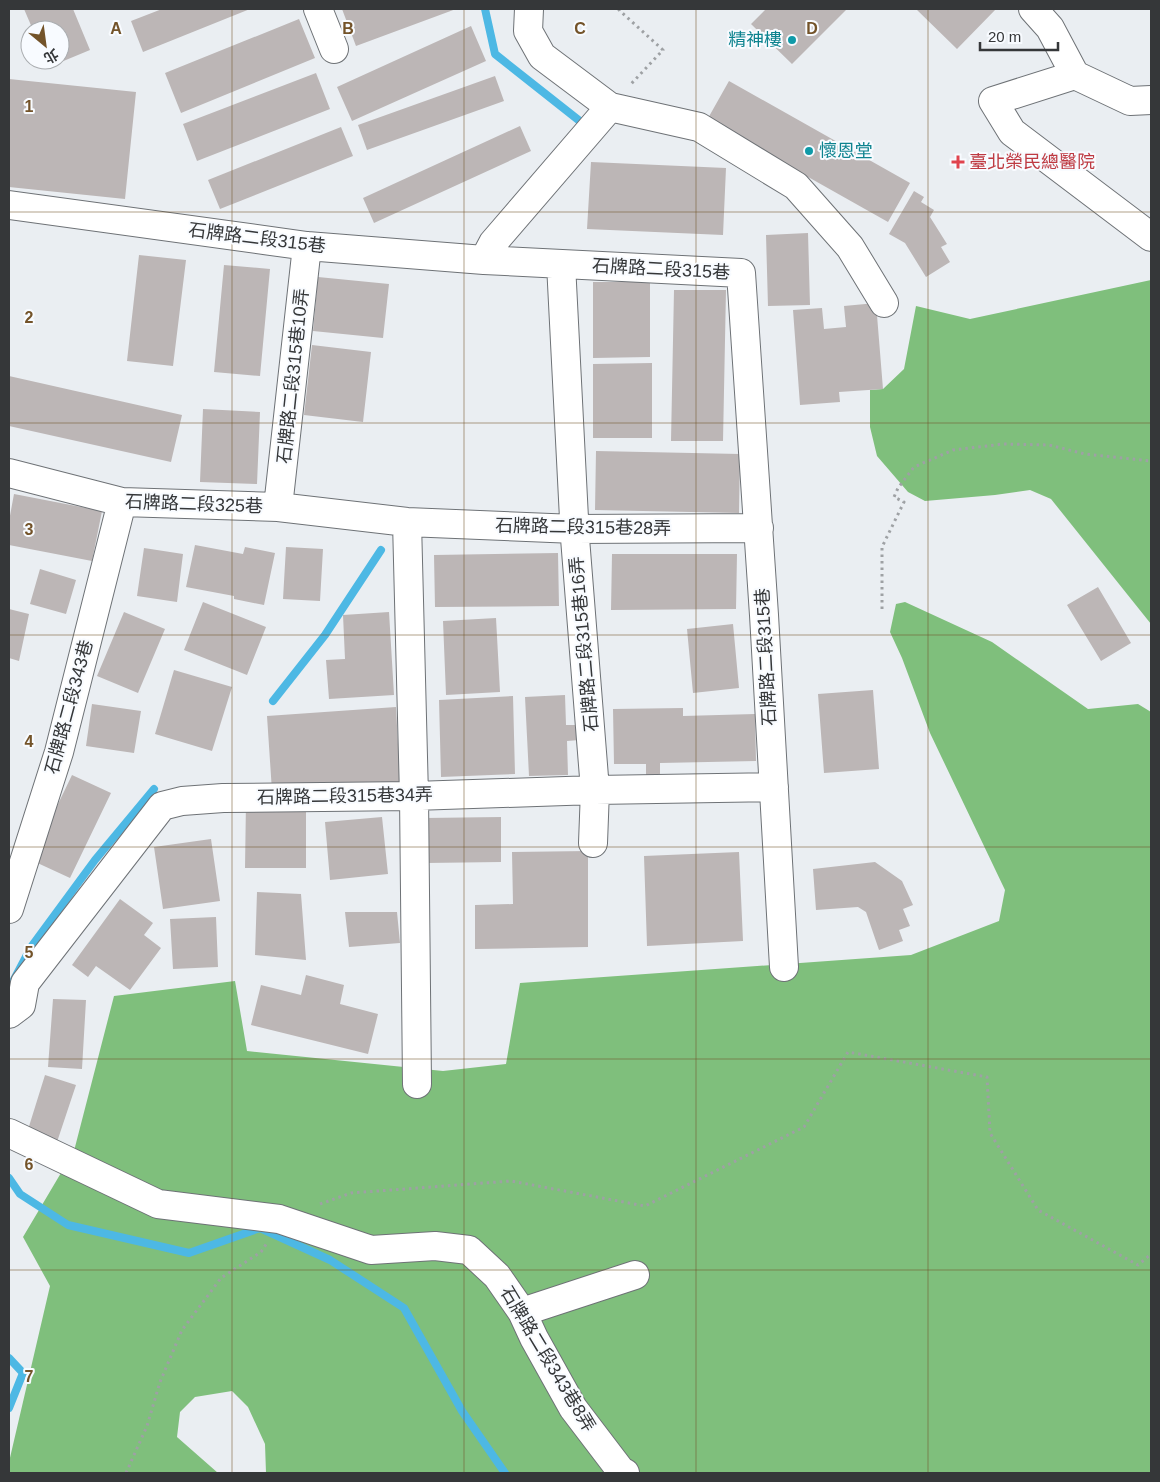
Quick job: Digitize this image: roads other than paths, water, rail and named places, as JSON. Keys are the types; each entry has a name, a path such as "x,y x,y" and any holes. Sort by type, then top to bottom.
{"street":[{"path":"318,9 334,49"},
{"path":"529,9 528,31 542,56 610,106 699,127 796,186 850,247 884,302"},
{"path":"1033,9 1050,28 1075,75 1130,102 1151,100"},
{"path":"1075,75 993,101 1012,132 1151,237"},
{"path":"484,260 493,243 610,106"},
{"name":"石牌路二段315巷","path":"9,206 307,246 484,260 740,273 759,528 784,967"},
{"name":"石牌路二段315巷10弄","path":"278,507 307,246"},
{"name":"石牌路二段315巷16弄","path":"561,264 575,529 596,790 593,843"},
{"name":"石牌路二段325巷","path":"9,473 122,502 278,507 395,521"},
{"name":"石牌路二段343巷","path":"9,909 58,752 122,502"},
{"path":"395,521 414,796 417,1084"},
{"name":"石牌路二段315巷28弄","path":"395,521 575,529 759,528"},
{"name":"石牌路二段315巷34弄","path":"15,1009 25,983 162,806 182,801 223,798 414,796 774,787"},
{"name":"石牌路二段343巷8弄","path":"9,1133 158,1204 371,1250 435,1246 469,1250 496,1276 522,1312 534,1338 574,1408 625,1473"},
{"path":"522,1312 635,1275"}],"waterway":[{"path":"485,9 495,54 581,122"},
{"path":"273,701 325,635 381,550"},
{"path":"9,989 31,947 95,860 154,789"},
{"path":"9,1178 20,1194 68,1225 189,1253 260,1228 330,1260 404,1308 462,1411 505,1473"},
{"path":"9,1358 23,1373 9,1408"}],"place":[{"name":"精神樓","path":"792,40"},
{"name":"懷恩堂","path":"809,151"},
{"name":"臺北榮民總醫院","path":"958,162"}]}
